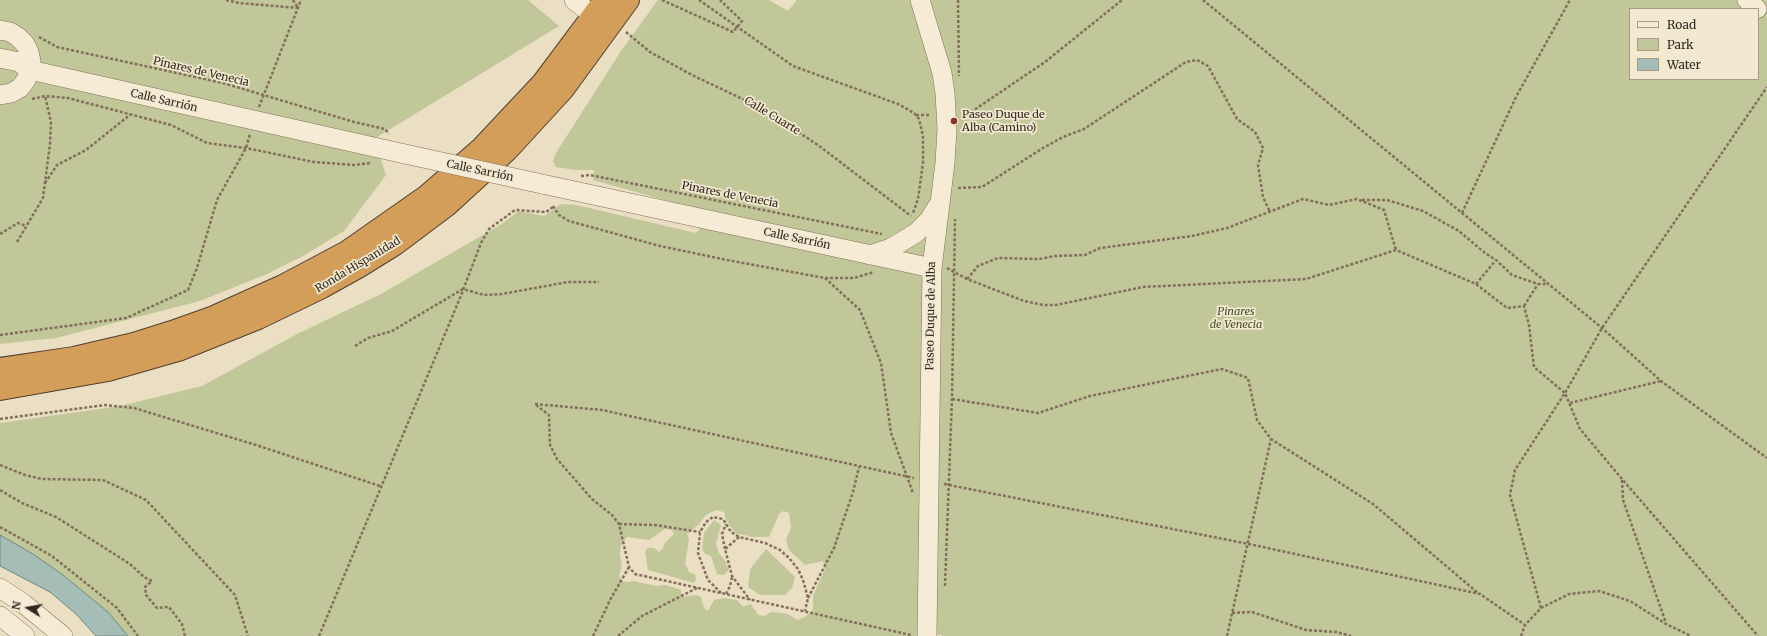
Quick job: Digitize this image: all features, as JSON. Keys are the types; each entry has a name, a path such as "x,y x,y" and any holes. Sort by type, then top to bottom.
{"highway":[{"name":"Ronda Hispanidad","path":"0,370 74,358 134,344 172,332 214,317 269,292 347,252 421,201 482,148 609,17 628,0"},
{"name":"Ronda Hispanidad","path":"0,389 108,370 178,350 258,318 322,287 358,267 395,244 446,205 507,150 563,89 609,17"}],"street":[{"path":"574,0 609,17"},
{"name":"Paseo Duque de Alba","path":"920,0 942,74 947,115 947,144 932,263 929,481 920,636"},
{"path":"1747,0 1755,8"},
{"path":"1759,12 1767,18"},
{"path":"0,30 10,32 18,37 25,44 31,61 30,70 26,80 20,88 11,93 0,95"},
{"name":"Calle Sarrión","path":"0,58 19,62 30,70 542,184 873,263 932,263"},
{"name":"Calle Sarrión","path":"0,69 17,73 30,70"},
{"path":"873,263 883,252 901,243 923,227 934,212 940,200"},
{"path":"0,588 24,604 64,636"},
{"path":"0,616 26,636"}],"path":[{"path":"226,0 239,4 298,8"},
{"path":"293,0 298,8"},
{"path":"0,335 126,318 188,290 197,268 218,200 246,148 263,95 301,0"},
{"path":"662,0 734,32 742,21 720,0"},
{"path":"699,0 793,66 898,104 916,115 922,125 923,163 918,199 901,243"},
{"path":"916,115 965,116 1045,62 1122,0"},
{"path":"1203,0 1602,328 1661,381 1767,458"},
{"path":"1462,213 1516,97 1570,0"},
{"name":"Calle Cuarte","path":"609,17 650,52 692,75 751,103 818,145 911,216"},
{"name":"Pinares de Venecia","path":"38,36 57,47 223,83 354,122 385,129 392,139"},
{"path":"955,188 982,187 1063,137 1084,129 1186,62 1197,60 1208,66 1237,119 1255,132 1263,148 1258,165 1264,197 1270,212"},
{"path":"1541,608 1510,495 1514,470 1565,393 1602,328 1767,87"},
{"path":"27,101 46,96 68,98 171,124 207,144 246,148 314,162 354,165 377,162"},
{"path":"17,242 42,198 50,144 51,122 46,96"},
{"path":"44,184 57,165 86,150 131,114"},
{"name":"Pinares de Venecia","path":"575,176 590,175 862,230 886,236 901,243"},
{"path":"967,279 978,266 998,258 1039,259 1055,256 1084,254 1100,248 1192,236 1227,228 1303,199 1329,205 1357,199 1387,200 1423,212 1459,231 1485,253 1496,260 1512,275 1538,284 1548,284"},
{"path":"1360,200 1384,210 1396,250"},
{"path":"319,636 481,243 489,229 515,210 546,212 553,207 559,215 569,221 660,246 825,278 854,278 873,263"},
{"path":"0,234 18,223 26,226"},
{"path":"932,263 967,279 1024,301 1043,306 1056,305 1143,287 1306,279 1396,250 1476,284 1507,308 1524,306"},
{"path":"1476,284 1496,260"},
{"path":"945,588 955,274"},
{"path":"825,278 860,310 881,363 891,433 914,496"},
{"path":"355,346 368,338 392,331 463,289 484,296 568,282 599,282"},
{"path":"1538,284 1524,306 1529,325 1534,367 1565,393 1580,429 1622,480 1758,636"},
{"path":"952,399 1038,413 1090,396 1222,369 1248,378 1257,420 1271,439 1373,504 1480,594 1526,625"},
{"path":"1570,403 1661,381"},
{"path":"920,636 635,574 629,567 619,524 612,515 592,499 557,459 550,444 549,415 535,404 602,410 859,467 1249,544 1480,594"},
{"path":"0,419 105,405 134,408 256,445 380,486"},
{"path":"1227,636 1249,544 1271,439"},
{"path":"0,465 25,475 42,479 103,480 146,500 235,595 248,636"},
{"path":"805,612 808,598 834,548 853,492 859,467"},
{"path":"1622,480 1623,500 1666,624"},
{"path":"0,490 22,503 56,517 130,564 144,577 152,581 145,587 146,595 157,608 169,607 182,624 185,636"},
{"path":"721,593 708,580 702,568 698,552 700,532 706,522 712,518 723,519 731,532 739,537 765,543 780,550 789,558 798,570 803,580 808,598"},
{"path":"726,523 722,534 732,576 750,600"},
{"path":"619,524 655,525 700,532"},
{"path":"0,528 52,556 117,608 138,636"},
{"path":"725,548 739,537"},
{"path":"593,636 610,600 629,567"},
{"path":"726,594 730,586 732,576"},
{"path":"618,636 642,616 698,588"},
{"path":"1521,636 1526,625 1541,608 1569,594 1599,591 1630,601 1666,624 1691,636"},
{"path":"1232,613 1252,612 1306,630 1336,632 1351,636"}],"green space":[{"path":"0,0 528,0 559,26 374,139 386,175 344,231 303,256 267,274 200,301 56,338 0,344"},
{"name":"Pinares de Venecia","path":"658,0 769,0 788,11 797,0 1767,0 1767,636 944,636 934,634 914,636 128,636 108,612 63,575 33,554 0,535 0,423 120,406 202,386 297,334 381,294 500,225 519,211 544,216 561,204 576,205 696,233 706,222 704,211 593,180 594,170 576,170 556,167 553,161 556,153 621,51","holes":["716,510 724,512 726,520 735,533 753,537 769,537 779,514 783,511 789,513 791,528 786,539 789,550 805,565 823,561 825,569 813,596 813,610 805,617 797,620 788,614 771,612 765,616 758,615 751,604 743,607 737,600 724,598 714,600 708,611 704,608 701,597 696,595 682,597 681,590 666,585 656,586 633,581 622,581 619,575 622,566 620,554 621,545 627,537 649,540 665,529 672,530 674,534 664,544 663,549 659,552 654,548 647,548 645,552 648,570 694,583 696,579 695,574 689,572 685,564 689,540 687,534 699,524 706,515"]},
{"path":"714,520 721,525 716,544 719,553 729,569 724,575 717,574 711,556 705,554 702,549 704,533"},
{"path":"766,549 795,577 792,588 785,595 760,595 748,587 750,569"}],"water":[{"path":"0,535 33,554 63,575 108,612 128,636 96,636 76,614 50,592 0,566"}],"place":[{"name":"Paseo Duque de Alba (Camino)","path":"954,121"}]}
